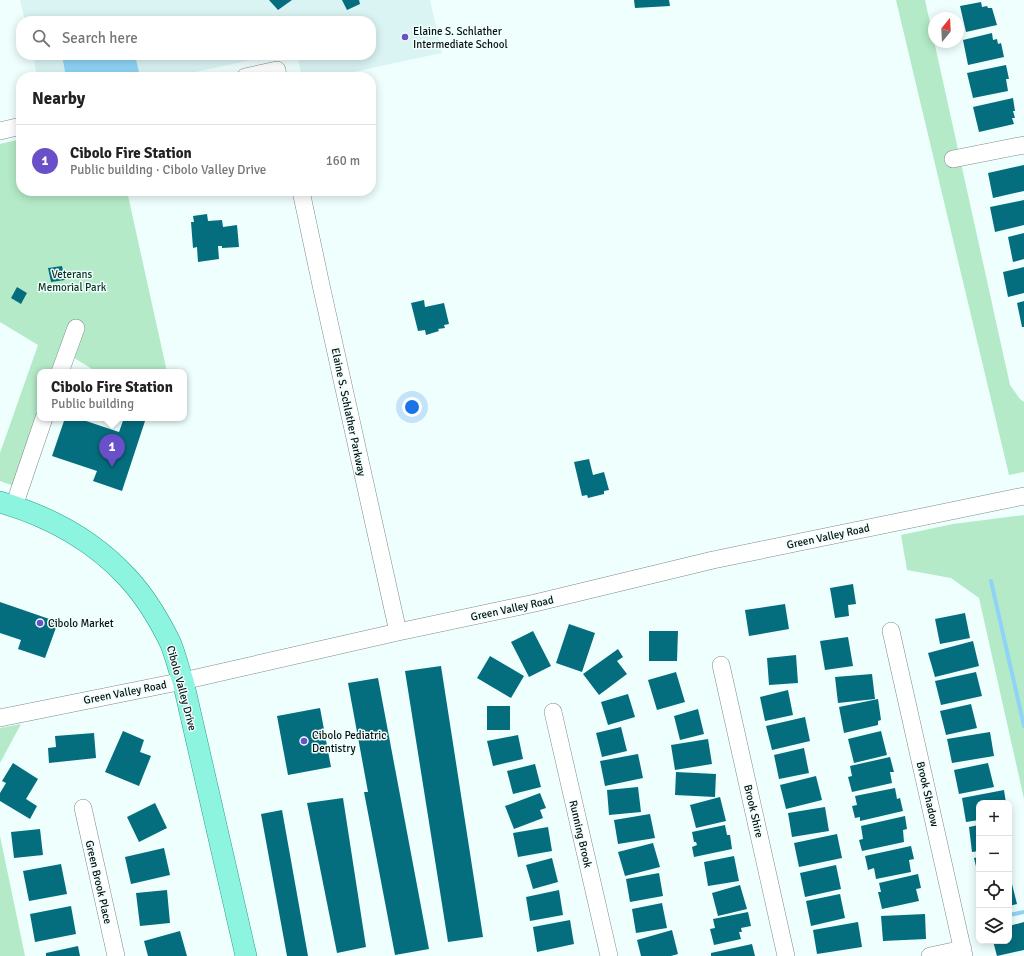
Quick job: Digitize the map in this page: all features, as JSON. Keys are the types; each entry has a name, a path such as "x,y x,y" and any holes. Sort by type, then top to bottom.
{"main road":[{"name":"Cibolo Valley Drive","path":"7,504 56,523 82,538 107,557 128,577 147,603 170,642 183,681 246,956"}],"street":[{"path":"0,131 16,127"},
{"path":"954,159 1024,145"},
{"name":"Elaine S. Schlather Parkway","path":"303,196 324,300 398,632"},
{"path":"61,369 76,328"},
{"path":"7,504 43,421"},
{"name":"Green Valley Road","path":"0,718 183,681 398,632 535,603 712,560 1024,496"},
{"name":"Brook Shadow","path":"891,631 963,952"},
{"name":"Brook Shire","path":"721,665 786,956"},
{"name":"Running Brook","path":"553,712 609,956"},
{"name":"Green Brook Place","path":"83,808 116,956"},
{"path":"930,956 963,952"}],"shaded area":[{"name":"Elaine S. Schlather Intermediate School","path":"20,0 430,0 442,53 353,72 301,72 298,60 376,60 376,16 24,16"},
{"path":"34,60 252,60 195,72 36,72"}],"green space":[{"path":"896,0 925,0 928,14 928,48 936,48 1010,385 1024,402 1024,472 1009,475"},
{"name":"Veterans Memorial Park","path":"16,140 16,196 128,196 166,369 92,369 71,356 67,369 37,369 37,421 50,421 28,491 0,481 0,453 38,345 0,322 0,144"},
{"path":"1024,515 1024,799 979,598 951,578 907,570 901,535 953,524"},
{"path":"21,724 0,763 0,728"},
{"path":"0,836 25,956 0,956"}],"water":[{"path":"63,60 136,60 139,72 65,72"}],"building":[{"path":"269,0 292,0 278,10"},
{"path":"342,0 359,0 360,4 347,10"},
{"path":"634,0 669,0 670,6 635,8"},
{"path":"981,2 982,7 987,6 988,8 992,8 997,25 966,32 964,12 961,12 960,6"},
{"path":"992,33 993,40 997,39 998,44 1001,43 1004,57 968,65 964,40"},
{"path":"1006,65 1009,79 1006,79 1008,91 973,98 967,73"},
{"path":"1013,98 1015,111 1013,111 1015,118 1012,118 1014,124 979,132 973,107"},
{"path":"1024,165 1024,191 993,198 988,173"},
{"path":"1024,200 1024,225 995,232 990,207"},
{"path":"207,214 208,221 222,220 223,227 237,225 239,247 222,248 222,246 218,246 219,259 198,262 197,247 193,248 191,222 194,222 193,216"},
{"path":"1024,233 1024,259 1013,262 1008,237"},
{"path":"62,266 65,280 51,282 48,268"},
{"path":"1024,267 1024,293 1008,297 1003,272"},
{"path":"17,287 27,293 21,304 11,298"},
{"path":"424,300 425,307 444,303 449,324 444,325 445,328 438,329 439,331 426,335 425,330 418,331 411,303"},
{"path":"1024,301 1024,327 1022,327 1017,303"},
{"path":"64,421 86,421 119,432 123,421 145,421 122,491 93,481 97,471 52,456"},
{"path":"589,459 593,475 604,472 609,490 604,491 604,494 588,498 587,495 582,496 574,462"},
{"path":"853,584 856,604 848,605 849,616 835,618 830,588"},
{"path":"0,602 58,622 45,658 18,649 21,640 0,633"},
{"path":"785,604 789,629 749,636 745,610"},
{"path":"965,613 970,638 940,644 935,619"},
{"path":"569,624 595,633 582,672 556,663"},
{"path":"533,631 551,666 529,677 511,642"},
{"path":"649,631 678,631 677,661 649,661"},
{"path":"848,637 853,666 825,670 820,641"},
{"path":"973,641 979,666 935,677 928,653"},
{"path":"618,649 623,657 617,661 627,674 599,695 583,674"},
{"path":"796,655 798,683 769,685 767,658"},
{"path":"490,656 524,676 511,698 477,678"},
{"path":"441,666 483,937 448,942 405,671"},
{"path":"676,672 685,702 657,710 648,680"},
{"path":"976,672 982,696 941,705 935,681"},
{"path":"872,674 875,699 838,703 835,677"},
{"path":"378,678 429,949 395,955 364,792 368,792 348,683"},
{"path":"788,690 793,715 765,721 760,697"},
{"path":"628,694 635,717 608,725 601,702"},
{"path":"878,699 881,720 878,721 878,725 844,733 839,707"},
{"path":"971,704 977,728 946,735 940,711"},
{"path":"487,706 510,706 510,730 487,730"},
{"name":"Cibolo Pediatric Dentistry","path":"320,708 331,767 288,775 277,716"},
{"path":"698,709 704,734 680,740 674,716"},
{"path":"805,717 810,741 772,750 766,726"},
{"path":"621,727 627,751 602,757 596,733"},
{"path":"123,731 144,740 140,752 151,756 139,786 105,772"},
{"path":"881,731 887,755 854,763 848,739"},
{"path":"990,732 994,756 952,763 947,739"},
{"path":"94,733 96,758 49,763 48,748 56,747 55,736"},
{"path":"518,735 523,759 493,766 487,741"},
{"path":"708,739 712,764 675,770 671,745"},
{"path":"804,748 809,773 779,779 774,755"},
{"path":"638,754 643,778 605,786 600,761"},
{"path":"890,757 894,772 890,772 892,783 852,792 848,777 852,776 850,766"},
{"path":"13,763 38,779 26,799 37,806 30,819 0,801 0,793 6,783 2,781"},
{"path":"988,763 994,787 959,794 954,770"},
{"path":"535,764 541,787 513,794 507,771"},
{"path":"676,772 716,774 715,797 675,795"},
{"path":"816,776 822,800 786,809 780,785"},
{"path":"638,787 641,812 609,815 607,790"},
{"path":"895,788 897,799 900,798 903,811 860,821 860,817 855,818 852,806 857,805 855,796"},
{"path":"1004,790 1006,800 976,800 976,820 966,822 962,798"},
{"path":"540,793 546,808 540,810 543,818 514,829 505,806"},
{"path":"720,797 726,821 696,828 690,805"},
{"path":"343,798 366,947 337,953 307,803"},
{"path":"155,803 167,828 139,842 127,817"},
{"path":"825,807 829,831 792,837 788,813"},
{"path":"282,810 308,956 287,956 261,814"},
{"path":"650,814 655,838 618,844 614,820"},
{"path":"905,816 907,829 903,830 904,842 862,851 859,840 863,839 861,826"},
{"path":"725,825 727,835 730,835 732,849 694,857 692,847 697,845 696,842 694,842 692,832"},
{"path":"976,826 976,851 972,852 969,827"},
{"path":"548,827 552,851 518,857 513,833"},
{"path":"40,829 43,855 14,858 11,832"},
{"path":"837,834 842,858 799,867 794,843"},
{"path":"653,843 660,867 625,876 618,852"},
{"path":"911,846 914,859 909,860 911,872 876,879 874,868 868,870 865,856"},
{"path":"164,848 170,875 131,884 125,857"},
{"path":"734,856 739,881 708,886 704,862"},
{"path":"552,858 558,882 533,889 526,865"},
{"path":"61,864 67,894 29,901 23,871"},
{"path":"836,865 841,889 805,897 800,873"},
{"path":"659,873 663,896 630,902 626,879"},
{"path":"918,874 921,888 916,889 919,901 882,909 878,892 881,892 879,883"},
{"path":"1012,884 1017,904 1012,905"},
{"path":"740,885 747,909 718,916 712,893"},
{"path":"167,890 170,923 140,926 136,893"},
{"path":"559,890 563,915 530,921 526,897"},
{"path":"840,894 845,918 811,926 806,901"},
{"path":"662,903 667,928 636,933 632,909"},
{"path":"71,906 76,934 35,942 30,914"},
{"path":"748,912 751,926 741,928 742,932 739,932 741,939 714,945 710,929 715,928 713,919"},
{"path":"925,914 926,939 883,941 881,916"},
{"path":"570,920 574,944 537,952 533,927"},
{"path":"858,922 862,947 817,954 813,930"},
{"path":"1024,922 1024,950 997,956 994,944 1012,944 1012,925"},
{"path":"672,930 678,954 671,956 641,956 637,940"},
{"path":"180,931 187,956 148,956 144,941"},
{"path":"752,944 755,956 711,956 711,953"},
{"path":"78,946 80,956 46,956 46,953"}],"waterway":[{"path":"991,581 1024,726"},
{"path":"1012,914 1024,912"}],"place":[{"name":"Elaine S. Schlather Intermediate School","path":"405,37"},
{"name":"Cibolo Fire Station","path":"112,467"},
{"name":"Cibolo Market","path":"40,623"},
{"name":"Cibolo Pediatric Dentistry","path":"304,741"}]}
